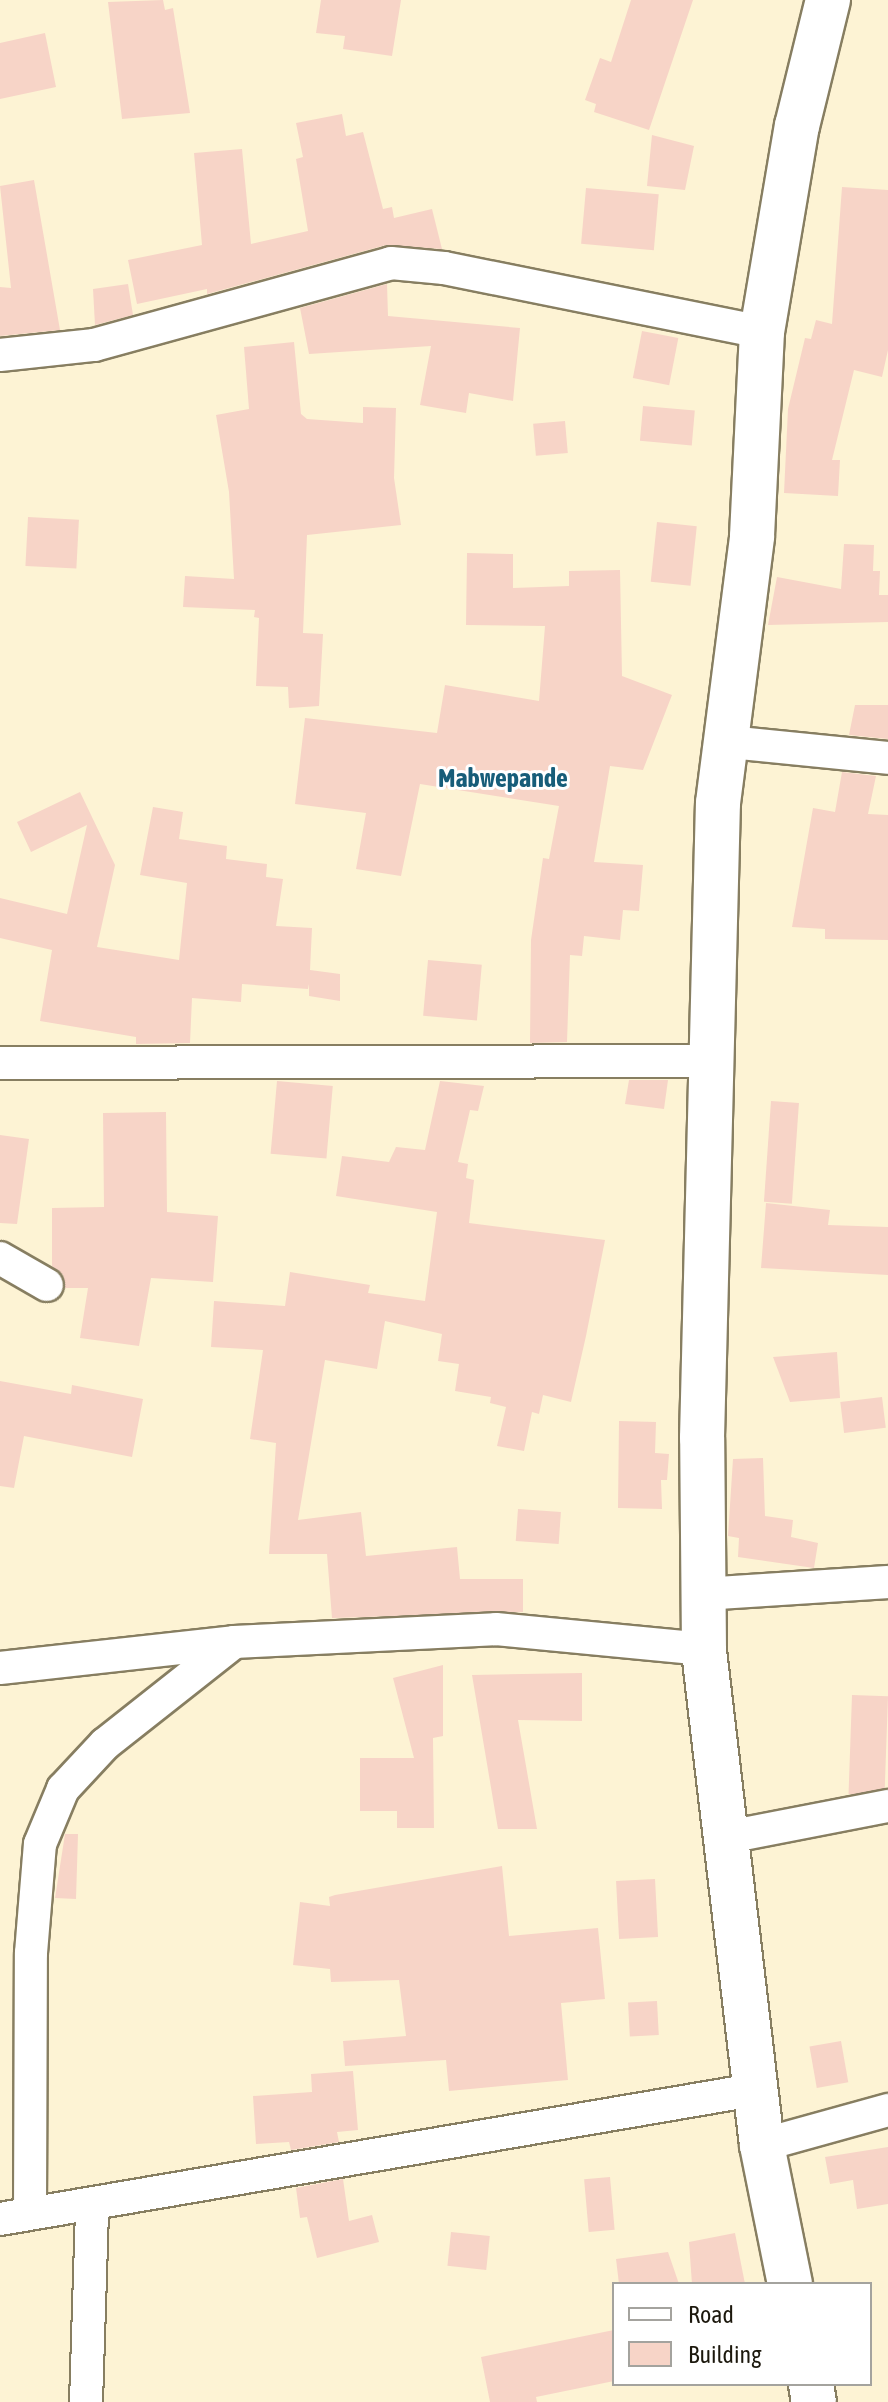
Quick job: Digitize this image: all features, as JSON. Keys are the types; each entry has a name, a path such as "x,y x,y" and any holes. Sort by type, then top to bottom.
{"street":[{"path":"790,2282 762,2145 759,2089 704,1649 702,1438 718,803 729,742 752,536 762,332 797,126 828,0"},
{"path":"0,355 94,345 391,263 444,268 762,332"},
{"path":"729,742 888,758"},
{"path":"0,1063 713,1061"},
{"path":"0,1258 47,1285"},
{"path":"703,1594 888,1582"},
{"path":"0,1668 234,1642 496,1629 704,1649"},
{"path":"234,1642 105,1744 63,1789 40,1844 15,2216 92,2206 759,2089"},
{"path":"728,1837 888,1806"},
{"path":"762,2145 888,2110"},
{"path":"86,2402 92,2206"}],"building":[{"path":"163,0 165,10 173,8 190,113 122,119 108,2"},
{"path":"321,0 401,0 392,56 343,49 345,36 316,33"},
{"path":"631,0 693,0 649,130 594,112 596,104 585,100 600,58 611,62"},
{"path":"45,33 56,87 0,99 0,43"},
{"path":"342,114 346,136 363,132 383,209 392,207 394,218 432,209 442,249 386,245 207,294 207,289 137,304 128,260 202,245 194,153 242,149 251,244 308,231 296,159 303,157 296,123"},
{"path":"652,135 694,146 685,190 647,186"},
{"path":"34,180 60,330 0,336 0,287 11,288 0,186"},
{"path":"842,187 888,190 888,350 882,377 854,370 832,460 840,460 838,496 784,493 788,409 805,338 811,339 816,320 832,324"},
{"path":"586,188 659,194 654,250 581,244"},
{"path":"128,284 133,315 95,325 93,289"},
{"path":"387,284 388,316 520,328 513,401 469,393 466,413 420,405 431,346 309,354 300,308"},
{"path":"642,331 678,338 669,385 633,378"},
{"path":"294,342 301,414 307,419 363,423 363,407 396,408 394,478 401,525 307,535 303,633 323,634 319,706 289,708 288,687 256,686 259,618 254,617 255,610 183,607 185,576 234,579 229,492 216,415 249,409 244,347"},
{"path":"643,406 695,411 692,445 640,441"},
{"path":"565,421 568,453 536,456 533,424"},
{"path":"28,517 79,520 76,569 25,566"},
{"path":"657,522 697,526 691,586 651,582"},
{"path":"844,544 874,545 873,571 880,571 879,595 888,595 888,622 768,625 777,577 841,589"},
{"path":"467,553 513,554 513,588 569,586 569,571 620,570 622,676 672,695 643,770 610,766 594,862 643,865 639,911 623,910 620,940 584,936 582,956 570,955 567,1042 530,1043 531,940 543,858 549,859 559,806 420,784 401,876 356,869 366,813 295,804 305,718 437,733 445,685 539,701 545,626 466,625"},
{"path":"855,705 888,705 888,739 849,735"},
{"path":"842,772 876,776 868,814 888,815 888,940 825,939 825,929 792,927 813,808 835,812"},
{"path":"80,792 115,865 97,947 179,960 187,883 140,875 153,807 183,812 179,839 227,846 226,859 267,864 266,877 283,879 276,926 312,928 310,970 340,974 340,1001 309,996 309,984 308,989 242,984 241,1002 192,998 190,1043 136,1044 136,1037 40,1021 52,950 0,938 0,898 67,914 87,825 31,852 17,822"},
{"path":"428,960 482,965 477,1020 423,1016"},
{"path":"629,1080 668,1080 664,1109 625,1104"},
{"path":"277,1081 333,1086 326,1159 271,1154"},
{"path":"440,1081 484,1086 478,1111 470,1110 458,1162 468,1164 466,1178 474,1180 469,1223 605,1240 586,1336 571,1402 543,1395 539,1414 532,1412 524,1451 497,1446 506,1407 490,1403 491,1397 455,1391 459,1364 438,1361 442,1334 385,1321 377,1369 325,1360 298,1520 361,1512 366,1556 457,1547 460,1579 523,1579 523,1612 332,1618 327,1554 269,1554 276,1443 250,1439 263,1350 211,1347 214,1301 285,1306 290,1272 370,1285 368,1293 425,1301 437,1212 336,1196 342,1156 389,1162 396,1147 425,1150"},
{"path":"771,1101 799,1103 792,1204 764,1202"},
{"path":"166,1112 167,1212 218,1216 213,1282 151,1278 139,1346 80,1338 88,1288 65,1288 63,1275 52,1266 52,1208 104,1207 103,1113"},
{"path":"0,1135 29,1139 17,1224 0,1223"},
{"path":"766,1203 830,1210 828,1225 888,1227 888,1275 761,1268"},
{"path":"837,1352 840,1398 790,1402 773,1357"},
{"path":"0,1381 71,1394 72,1385 143,1399 132,1457 24,1436 14,1488 0,1486"},
{"path":"882,1397 886,1428 844,1433 840,1402"},
{"path":"619,1421 656,1422 655,1453 669,1454 667,1480 661,1480 662,1509 618,1508"},
{"path":"763,1458 765,1516 793,1520 791,1537 818,1543 814,1568 738,1557 739,1538 728,1536 733,1459"},
{"path":"518,1509 561,1512 559,1544 516,1541"},
{"path":"443,1665 443,1736 433,1738 434,1828 397,1828 397,1811 360,1811 360,1758 414,1758 393,1678"},
{"path":"582,1673 582,1721 518,1720 537,1829 498,1829 472,1675"},
{"path":"852,1695 888,1696 885,1795 849,1794"},
{"path":"65,1834 78,1834 76,1899 55,1898"},
{"path":"502,1866 509,1936 598,1928 605,1999 561,2003 568,2080 449,2091 446,2060 345,2066 343,2041 406,2036 399,1980 331,1982 330,1969 293,1965 300,1902 330,1906 329,1897 335,1895"},
{"path":"655,1879 658,1937 619,1939 616,1881"},
{"path":"657,2001 659,2035 630,2036 628,2003"},
{"path":"841,2041 848,2082 817,2088 809,2047"},
{"path":"353,2071 358,2130 337,2132 339,2142 291,2150 289,2142 256,2144 253,2096 312,2092 311,2074"},
{"path":"888,2147 888,2204 857,2209 853,2180 830,2184 825,2157"},
{"path":"610,2177 615,2230 589,2232 584,2179"},
{"path":"343,2179 349,2221 372,2215 379,2242 317,2258 307,2217 300,2218 296,2188"},
{"path":"451,2232 490,2236 486,2270 447,2266"},
{"path":"735,2233 745,2282 692,2282 689,2242"},
{"path":"668,2252 678,2282 619,2282 616,2259"},
{"path":"612,2330 612,2381 536,2397 537,2402 490,2402 481,2357"}],"district":[{"name":"Mabwepande","path":"503,779"}]}
